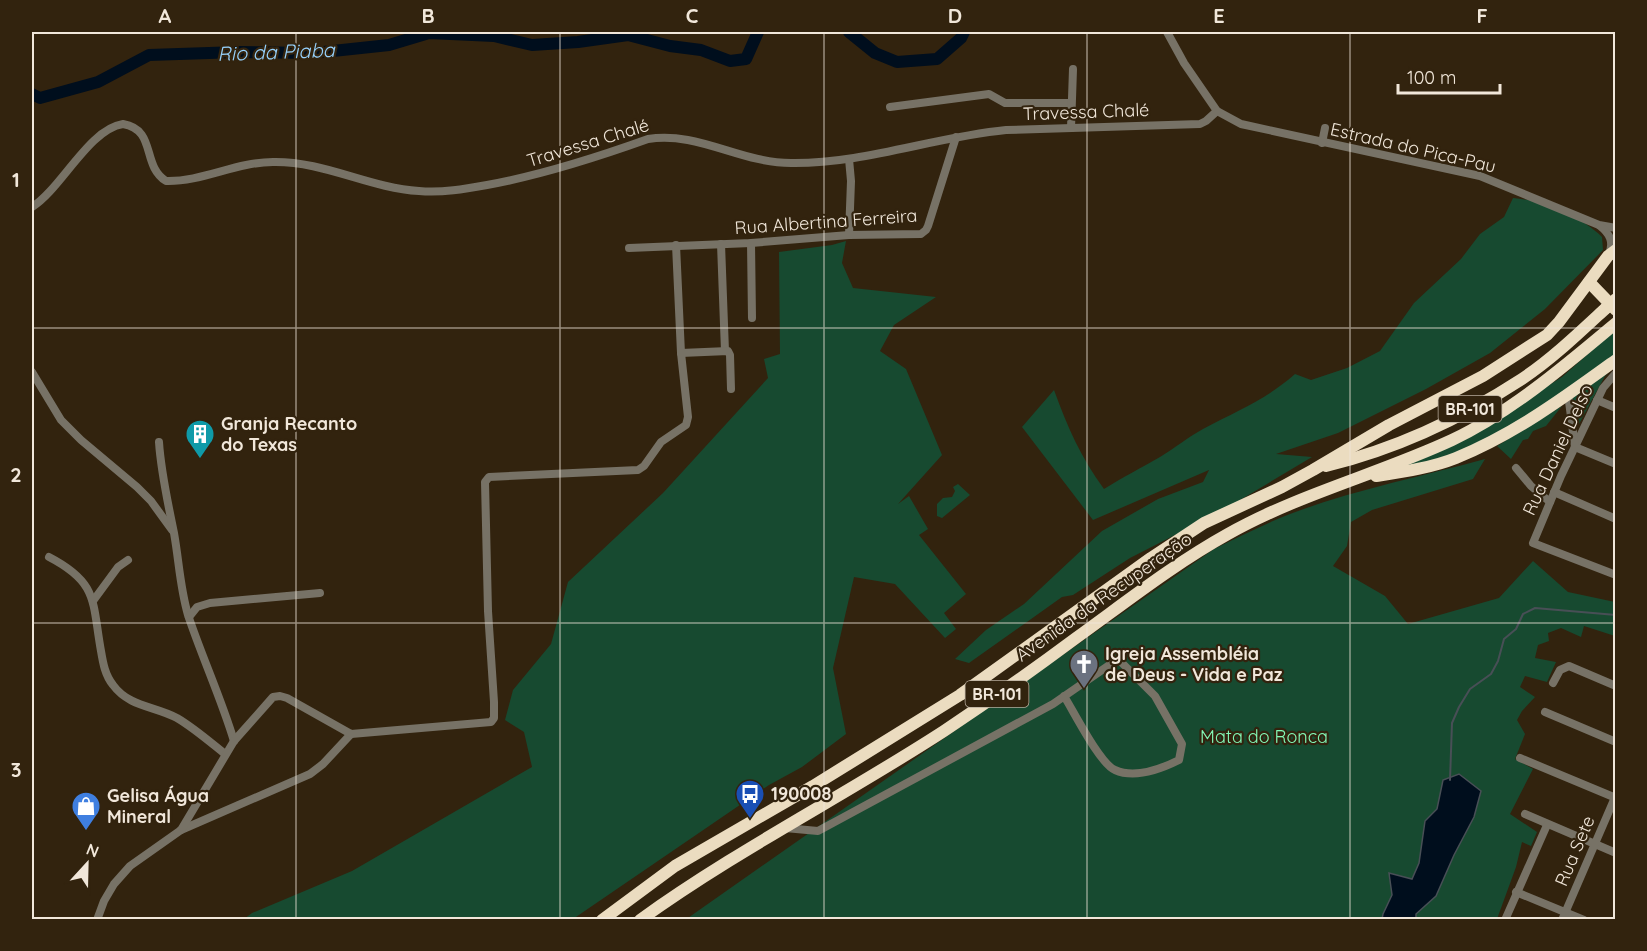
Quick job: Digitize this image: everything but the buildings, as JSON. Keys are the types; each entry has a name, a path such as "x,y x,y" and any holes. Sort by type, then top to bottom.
{"highway":[{"path":"1313,470 1365,438 1483,376 1547,334 1612,253"},
{"path":"1589,282 1612,306"},
{"name":"BR-101","path":"602,920 666,872 700,850 830,776 952,700 1151,558 1204,523 1313,470 1360,458 1417,436 1490,398 1546,361 1612,306"},
{"name":"BR-101","path":"1357,478 1453,439 1509,406 1560,371 1616,323"},
{"path":"1357,478 1413,469 1455,458 1513,431 1616,360"},
{"name":"Avenida da Recuperação","path":"640,920 703,875 942,732 1201,549 1268,514 1357,478"}],"street":[{"path":"1167,32 1184,63 1217,111"},
{"path":"1071,128 1073,69"},
{"path":"890,107 989,94 1005,103 1071,103"},
{"name":"Travessa Chalé","path":"32,207 47,195 87,148 108,130 123,124 139,130 144,135 155,170 158,176 165,181 273,162 304,164 417,191 438,192 524,178 648,139 661,137 690,140 755,160 775,163 849,159 957,137 1006,130 1200,124 1206,122 1217,111"},
{"name":"Estrada do Pica-Pau","path":"1217,111 1241,124 1480,176 1599,225 1616,228"},
{"path":"1322,143 1325,128"},
{"name":"Rua Albertina Ferreira","path":"629,248 676,244 751,243 849,235 924,233 957,137"},
{"path":"849,159 851,181 849,235"},
{"path":"1599,225 1608,232 1611,238 1612,253"},
{"path":"721,243 727,351 730,355 732,389"},
{"path":"751,243 752,318"},
{"path":"181,830 225,754 273,697 280,696 351,734 491,722 494,718 484,484 487,478 497,476 638,470 644,466 661,442 686,425 688,417 681,353 676,244"},
{"path":"681,353 727,351"},
{"path":"32,372 61,420 151,501 174,534"},
{"name":"Rua Daniel Delso","path":"1616,373 1609,379 1597,400 1533,543 1616,575"},
{"path":"1568,394 1575,447 1616,464"},
{"path":"1597,400 1616,408"},
{"path":"159,442 182,593 234,741"},
{"path":"1516,468 1531,486 1550,502"},
{"path":"1554,492 1616,519"},
{"path":"49,557 75,572 84,582 93,601 103,664 107,675 120,694 136,703 177,718 225,754"},
{"path":"93,601 118,567 128,560"},
{"path":"189,617 197,607 210,603 320,593"},
{"path":"784,827 818,831 1065,696 1118,659 1155,696 1182,744 1179,760 1164,768 1130,774 1113,770 1102,759 1065,696"},
{"path":"1553,683 1560,670 1569,666 1616,686"},
{"path":"1545,712 1616,742"},
{"path":"97,920 104,900 130,866 181,830 309,774 323,764 351,734"},
{"path":"1520,758 1615,797"},
{"name":"Rua Sete","path":"1564,916 1615,797"},
{"path":"1525,814 1616,853"},
{"path":"1505,920 1547,825"},
{"path":"1516,892 1564,916 1584,920"}],"green space":[{"path":"1513,198 1536,202 1573,216 1602,237 1603,250 1545,309 1490,353 1426,389 1338,433 1276,454 1312,457 1220,512 1130,558 1073,595 1062,597 969,663 955,659 986,630 1024,604 1102,531 1158,499 1203,482 1209,470 1093,520 1022,427 1054,390 1075,441 1088,466 1104,489 1160,457 1197,432 1261,398 1295,374 1311,380 1347,368 1380,351 1414,303 1461,259 1480,234 1504,217"},
{"path":"846,241 842,263 853,288 936,297 894,325 880,351 906,369 942,455 898,504 909,496 928,529 919,535 966,594 944,613 956,629 945,638 895,584 854,577 833,668 846,734 802,767 769,785 573,919 244,919 252,913 352,871 532,767 524,732 505,720 513,690 551,644 568,582 663,493 768,378 764,359 780,354 779,252"},
{"path":"1615,330 1615,356 1497,436 1452,457 1392,470 1475,431 1562,377"},
{"path":"1614,366 1605,376 1579,424 1576,424 1571,396"},
{"path":"1562,406 1546,426 1533,431 1528,439 1523,440 1511,459 1497,446"},
{"name":"Mata do Ronca","path":"1485,459 1473,479 1372,510 1351,522 1347,546 1333,566 1385,596 1408,624 1499,598 1533,561 1568,592 1615,602 1615,636 1584,626 1581,637 1561,628 1548,633 1549,641 1538,645 1535,658 1556,662 1547,682 1525,676 1520,687 1535,697 1517,720 1525,734 1515,759 1533,769 1510,814 1537,832 1531,846 1522,842 1516,867 1497,919 685,920 1214,549 1314,505"},
{"path":"958,484 970,495 942,518 937,516 937,504 943,498 952,497 955,491 953,487"}],"water":[{"path":"1459,774 1481,791 1474,817 1436,896 1416,914 1416,919 1382,919 1392,895 1389,873 1412,879 1419,863 1425,821 1437,809 1443,780"}],"waterway":[{"name":"Rio da Piaba","path":"32,94 40,98 98,82 149,55 239,52 314,53 389,45 429,33 494,36 532,45 628,35 670,46 701,50 730,61 746,59 758,32"},
{"name":"Rio da Piaba","path":"849,32 875,53 897,62 937,59 961,38 964,32"},
{"path":"1450,780 1452,723 1459,707 1470,689 1491,674 1498,661 1504,639 1516,629 1523,614 1535,608 1616,615"}],"place":[{"name":"Granja Recanto do Texas","path":"200,460"},
{"name":"Igreja Assembléia de Deus - Vida e Paz","path":"1084,690"},
{"name":"190008","path":"750,820"},
{"name":"Gelisa Água Mineral","path":"86,832"}]}
